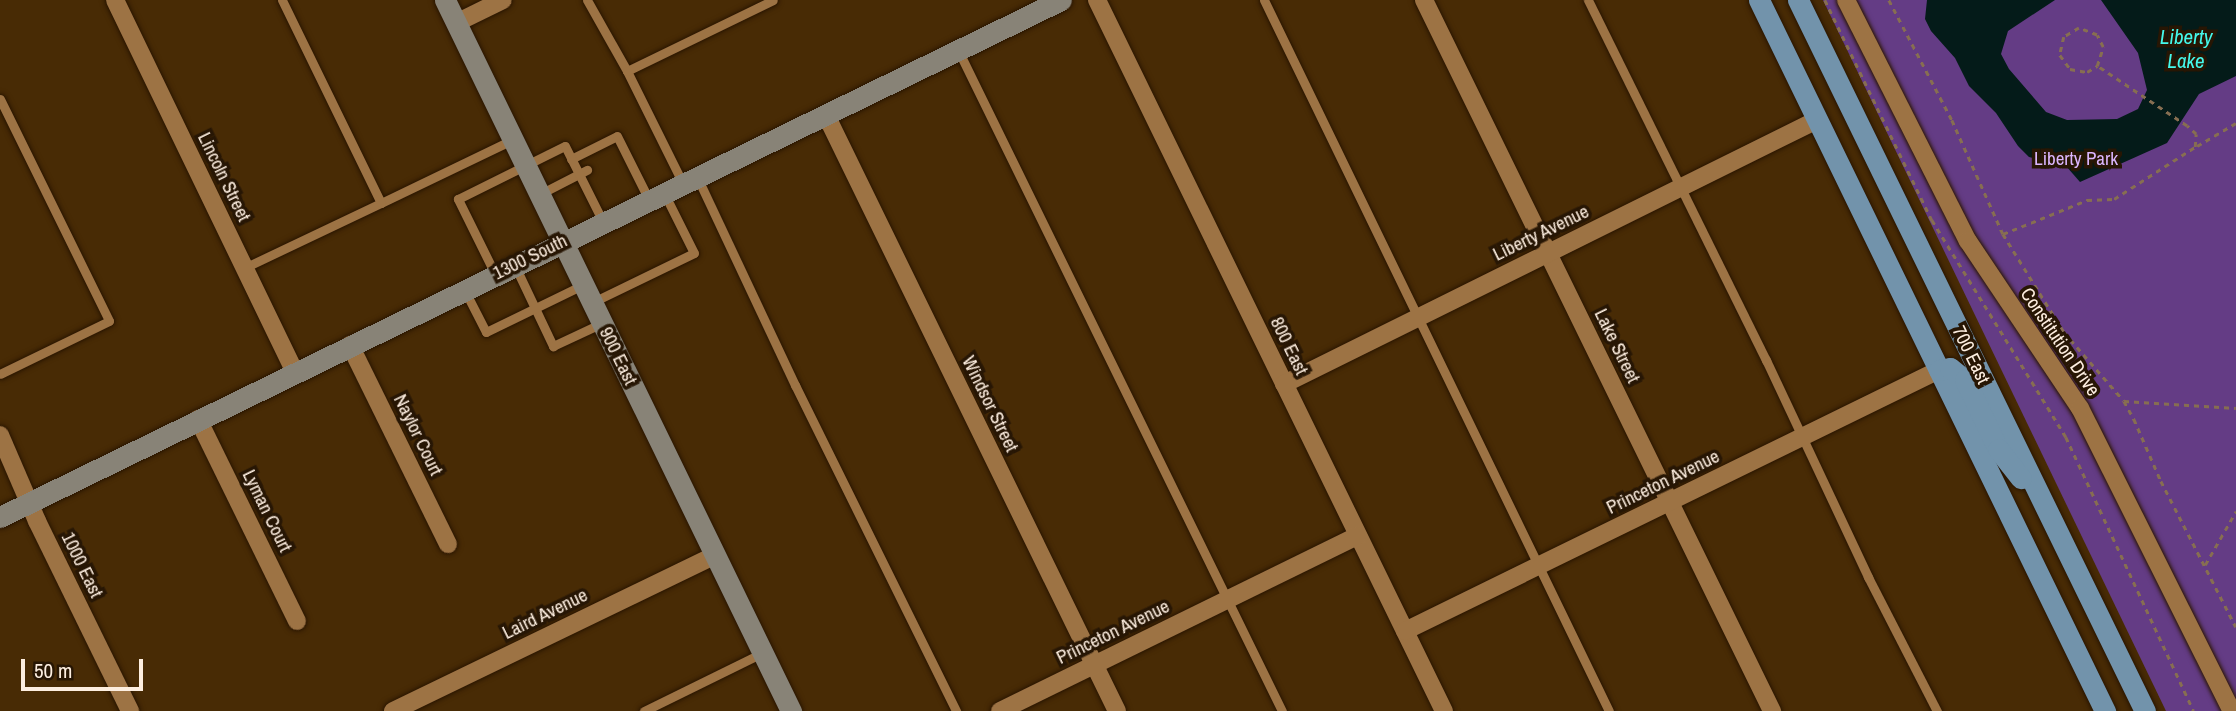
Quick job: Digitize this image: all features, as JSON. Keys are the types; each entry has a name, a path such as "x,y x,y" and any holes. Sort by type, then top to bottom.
{"main road":[{"name":"700 East","path":"1759,0 2105,711"},
{"name":"700 East","path":"1798,0 2144,711"},
{"path":"1939,370 1950,368 1965,380 1998,449 2049,516"}],"street":[{"name":"Lincoln Street","path":"115,0 295,372"},
{"name":"900 East","path":"445,0 791,711"},
{"path":"456,23 503,0"},
{"name":"1300 South","path":"0,517 1061,0"},
{"name":"800 East","path":"1097,0 1444,711"},
{"name":"Lake Street","path":"1424,0 1772,711"},
{"name":"Constitution Drive","path":"1846,0 1968,241 2080,408 2232,711"},
{"name":"Windsor Street","path":"826,115 1116,711"},
{"name":"Liberty Avenue","path":"1284,384 1817,120"},
{"name":"Naylor Court","path":"350,345 448,544"},
{"name":"Princeton Avenue","path":"1405,631 1939,370"},
{"name":"Lyman Court","path":"198,419 297,621"},
{"name":"1000 East","path":"0,435 131,711"},
{"name":"Princeton Avenue","path":"1000,711 1358,536"},
{"name":"Laird Avenue","path":"393,711 715,555"}],"lane":[{"path":"282,0 382,202"},
{"path":"464,289 486,332 535,307 587,294 694,253 673,188 627,71 587,0"},
{"path":"627,71 773,0"},
{"path":"1264,0 1609,711"},
{"path":"1588,0 1868,578 1937,711"},
{"path":"958,50 1282,711"},
{"path":"0,99 109,321 0,374"},
{"path":"571,159 617,136 673,188 795,385 956,711"},
{"path":"244,268 513,139"},
{"path":"495,274 458,199 565,146 571,159 583,172 603,222"},
{"path":"540,194 583,172"},
{"path":"515,264 553,346 602,323"},
{"path":"644,711 763,652"}],"path":[{"path":"1825,0 1932,220 2066,437 2194,711"},
{"path":"1889,0 1952,120 2003,234 2064,332 2124,401 2161,481 2236,627"},
{"path":"2080,29 2097,35 2103,47 2097,66 2087,72 2070,69 2060,55 2064,37 2080,29"},
{"path":"2097,66 2187,126 2196,134 2195,147"},
{"path":"2003,234 2087,200 2114,199 2236,123"},
{"path":"2124,401 2236,408"},
{"path":"2205,565 2236,511"}],"green space":[{"name":"Liberty Park","path":"1823,0 2236,0 2236,711 2166,711"}],"water":[{"name":"Liberty Lake","path":"1927,0 2055,0 2008,31 2001,54 2009,69 2046,112 2067,120 2117,119 2138,109 2147,90 2138,53 2101,0 2236,0 2236,76 2199,94 2167,143 2080,182 2066,166 2029,157 2018,146 1996,113 1969,86 1955,58 1931,31 1925,19"}]}
